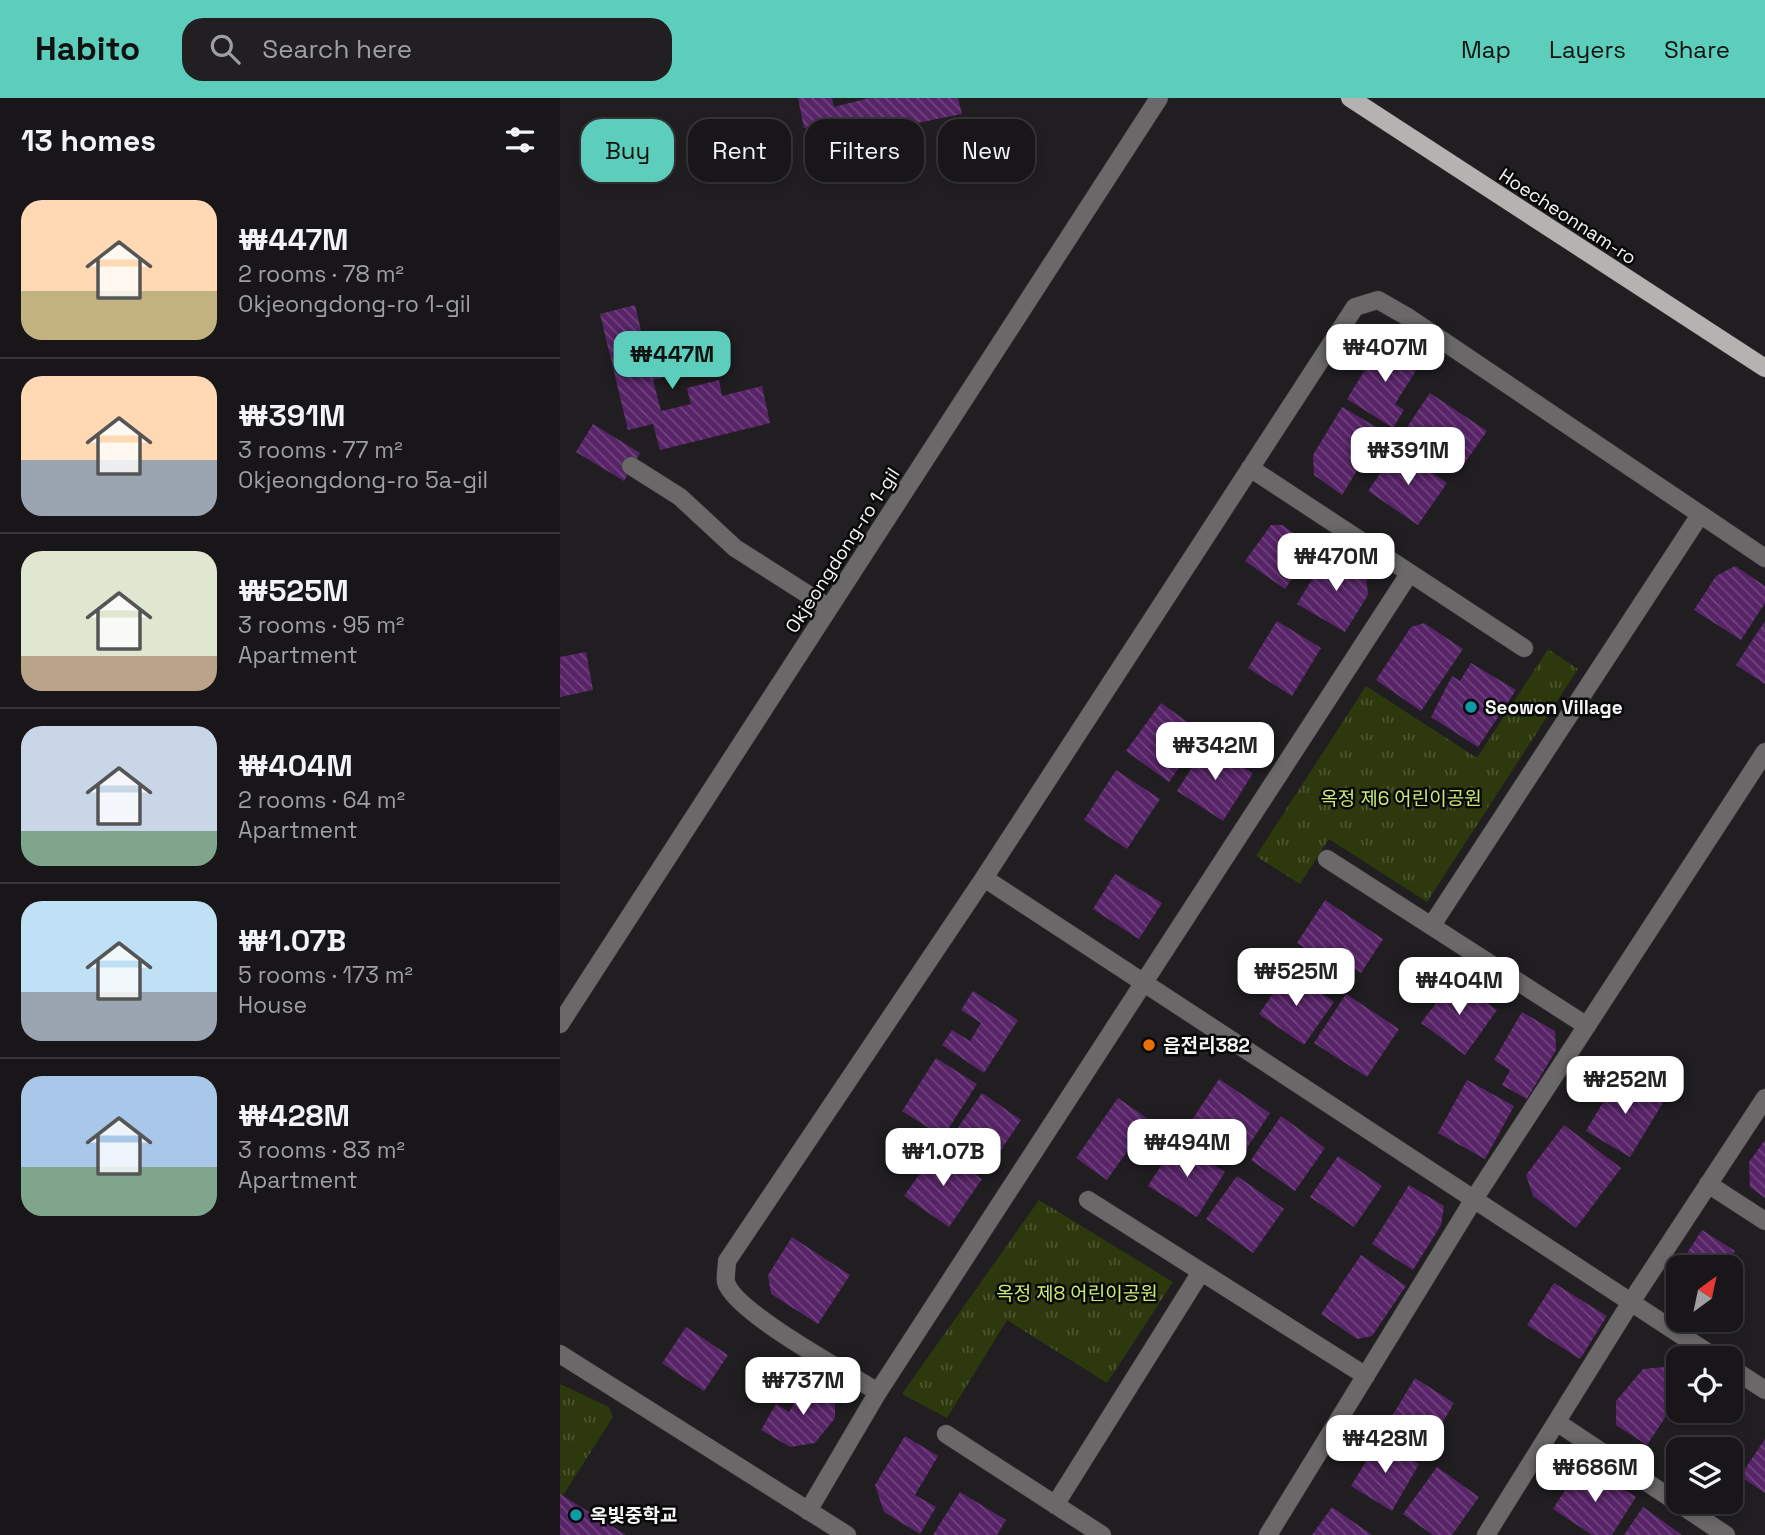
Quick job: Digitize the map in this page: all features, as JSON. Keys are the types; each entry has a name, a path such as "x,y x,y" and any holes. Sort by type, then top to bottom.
{"main road":[{"name":"Hoecheonnam-ro","path":"1350,98 1765,368"}],"street":[{"name":"Okjeongdong-ro 1-gil","path":"560,1024 1159,98"},
{"path":"878,1392 759,1318 735,1297 726,1282 727,1261 984,878 1355,307 1378,300 1765,558"},
{"path":"631,466 680,497 735,548 829,608"},
{"path":"1250,468 1524,648"},
{"path":"1432,925 1700,515"},
{"path":"808,1511 878,1392 1409,574"},
{"path":"1268,1535 1474,1199 1765,752"},
{"path":"1327,859 1587,1026"},
{"path":"984,878 1698,1346"},
{"path":"1486,1535 1631,1302 1765,1098"},
{"path":"1708,1184 1765,1221"},
{"path":"1088,1200 1366,1376"},
{"path":"1055,1504 1202,1272"},
{"path":"560,1354 847,1535"},
{"path":"1743,1376 1765,1390"},
{"path":"1558,1423 1707,1530 1726,1535"},
{"path":"946,1434 1102,1535"}],"green space":[{"name":"옥정 제6 어린이공원","path":"1548,649 1578,669 1427,902 1329,839 1300,884 1256,856 1366,686 1477,758"},
{"name":"옥정 제8 어린이공원","path":"1039,1200 1173,1282 1107,1383 1007,1320 947,1418 902,1394"},
{"path":"560,1384 609,1407 613,1417 560,1500"}],"building":[{"path":"798,98 832,98 834,107 869,98 958,98 962,114 924,122 924,119 805,119 804,128"},
{"path":"635,305 645,348 662,344 669,376 653,380 661,411 691,404 687,388 719,380 722,396 762,386 770,423 660,450 653,424 628,430 600,314"},
{"path":"1398,346 1422,361 1395,404 1404,410 1393,428 1347,399 1378,349"},
{"path":"1430,393 1487,431 1459,471 1403,433"},
{"path":"1342,407 1390,435 1373,465 1364,459 1342,495 1314,475 1313,455"},
{"path":"593,424 640,453 624,481 576,452"},
{"path":"1397,449 1447,483 1418,525 1368,491"},
{"path":"1271,525 1282,525 1314,547 1285,589 1245,561"},
{"path":"1328,553 1366,576 1368,595 1345,632 1297,604"},
{"path":"1735,566 1765,586 1765,603 1741,640 1694,610 1716,576"},
{"path":"1277,621 1321,648 1292,696 1248,668"},
{"path":"1765,621 1765,684 1736,665"},
{"path":"1424,623 1463,649 1421,711 1376,680 1411,627"},
{"path":"586,652 593,690 560,697 560,657"},
{"name":"Seowon Village","path":"1471,663 1516,690 1478,747 1431,717 1452,676 1460,681"},
{"path":"1161,703 1203,733 1169,782 1126,751"},
{"path":"1207,744 1253,773 1223,821 1177,791"},
{"path":"1116,770 1160,799 1127,849 1084,820"},
{"path":"1115,874 1162,903 1139,939 1093,909"},
{"path":"1325,900 1383,939 1361,973 1351,966 1345,975 1297,943"},
{"path":"1289,970 1334,1002 1304,1045 1259,1014"},
{"path":"1454,979 1497,1010 1465,1055 1421,1023"},
{"path":"973,991 1018,1020 984,1073 942,1045 952,1030 970,1041 981,1023 961,1010"},
{"path":"1346,994 1399,1029 1367,1077 1314,1043"},
{"path":"1522,1012 1555,1031 1556,1050 1527,1099 1502,1085 1510,1070 1494,1060"},
{"path":"936,1058 977,1084 943,1137 902,1111"},
{"path":"1619,1075 1664,1101 1630,1157 1586,1131"},
{"path":"1219,1079 1270,1113 1241,1157 1190,1123"},
{"path":"1467,1080 1514,1106 1485,1159 1438,1133"},
{"path":"982,1093 1021,1120 993,1162 953,1135"},
{"path":"1118,1098 1167,1132 1151,1155 1133,1143 1107,1180 1076,1158"},
{"path":"1281,1116 1325,1148 1295,1191 1251,1160"},
{"path":"1564,1125 1621,1168 1576,1228 1533,1196 1526,1175"},
{"path":"1765,1140 1765,1198 1750,1187 1749,1162"},
{"path":"1176,1142 1225,1172 1197,1217 1148,1186"},
{"path":"938,1148 982,1179 949,1227 904,1196"},
{"path":"1338,1156 1382,1186 1354,1227 1310,1197"},
{"path":"1237,1176 1284,1209 1253,1253 1206,1219"},
{"path":"1409,1185 1444,1206 1441,1225 1413,1270 1372,1244"},
{"path":"1702,1230 1735,1251 1732,1255 1686,1255"},
{"path":"792,1237 850,1275 818,1324 771,1294 768,1275"},
{"path":"1361,1255 1406,1286 1372,1336 1357,1339 1321,1314"},
{"path":"1554,1283 1607,1316 1580,1359 1527,1325"},
{"path":"686,1327 728,1355 704,1391 662,1363"},
{"path":"1666,1368 1666,1416 1647,1445 1616,1425 1616,1401 1643,1369"},
{"path":"809,1378 835,1394 835,1418 815,1443 790,1447 761,1430 776,1404 789,1412"},
{"path":"1415,1378 1454,1403 1428,1447 1388,1423"},
{"path":"905,1436 938,1456 915,1495 936,1507 920,1534 884,1512 875,1485"},
{"path":"1765,1439 1765,1493 1743,1478 1743,1472"},
{"path":"1379,1440 1419,1464 1392,1511 1351,1486"},
{"path":"1437,1467 1479,1497 1452,1535 1433,1535 1403,1514"},
{"path":"1594,1471 1636,1497 1612,1535 1592,1535 1553,1509 1572,1479"},
{"path":"960,1492 1006,1520 997,1535 933,1535"},
{"name":"옥빛중학교","path":"560,1494 626,1535 560,1535"},
{"path":"1332,1507 1372,1535 1312,1535"},
{"path":"1643,1507 1682,1535 1624,1535"}],"place":[{"name":"Seowon Village","path":"1471,707"},
{"name":"읍전리382","path":"1149,1045"},
{"name":"옥빛중학교","path":"576,1515"}]}
